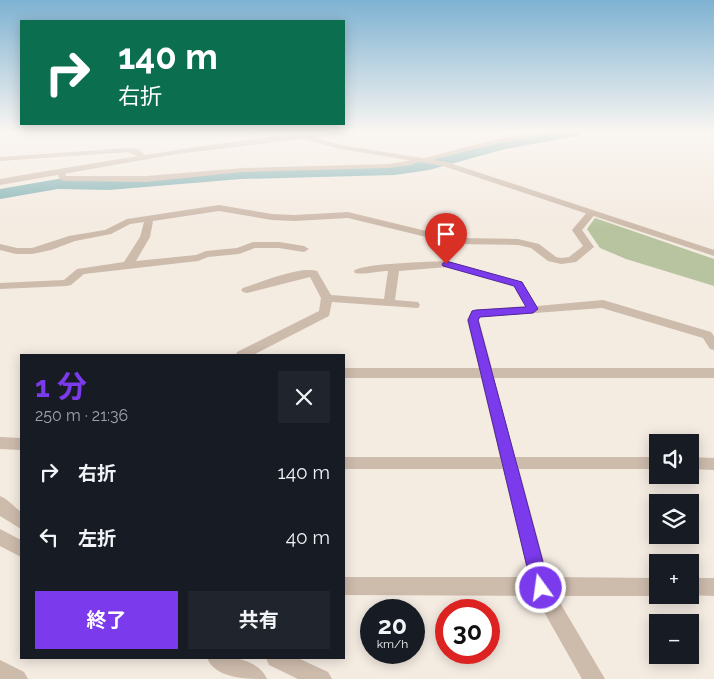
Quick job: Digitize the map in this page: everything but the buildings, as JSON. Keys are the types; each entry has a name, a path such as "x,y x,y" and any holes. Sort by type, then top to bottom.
{"street":[{"path":"0,182 104,164"},
{"path":"61,171 64,178 146,179 243,170 388,166 404,164"},
{"path":"442,164 714,253"},
{"path":"0,247 20,251 47,248 73,238 108,232 127,222 219,208 272,217 294,218 348,215 455,241 518,242 535,246 552,258 561,261 572,260 589,247 577,230 591,213"},
{"path":"128,265 145,237 149,219"},
{"path":"0,286 67,283 80,271 198,258 206,254 239,251 253,244 279,245 304,249"},
{"path":"359,271 369,268 446,264 518,284 533,309"},
{"path":"389,303 394,268"},
{"path":"244,354 325,313 327,298 313,273 298,275 247,290"},
{"path":"327,298 414,305"},
{"path":"594,679 541,588 488,372 473,320 476,314 603,304 707,335 714,346"},
{"path":"345,373 714,373"},
{"path":"345,463 649,463"},
{"path":"699,464 714,464"},
{"path":"0,503 4,509 20,520"},
{"path":"0,537 20,548"},
{"path":"345,586 649,588"},
{"path":"699,587 714,587"},
{"path":"219,659 256,679"},
{"path":"278,659 321,679"},
{"path":"0,670 17,679"}],"green space":[{"path":"595,218 714,259 714,286 626,259 600,248 587,229"}],"waterway":[{"path":"0,194 58,184 109,185 241,174 395,170 434,164"}],"route":[{"path":"446,264 518,284 533,309 476,314 473,320 488,372 541,588"}]}
